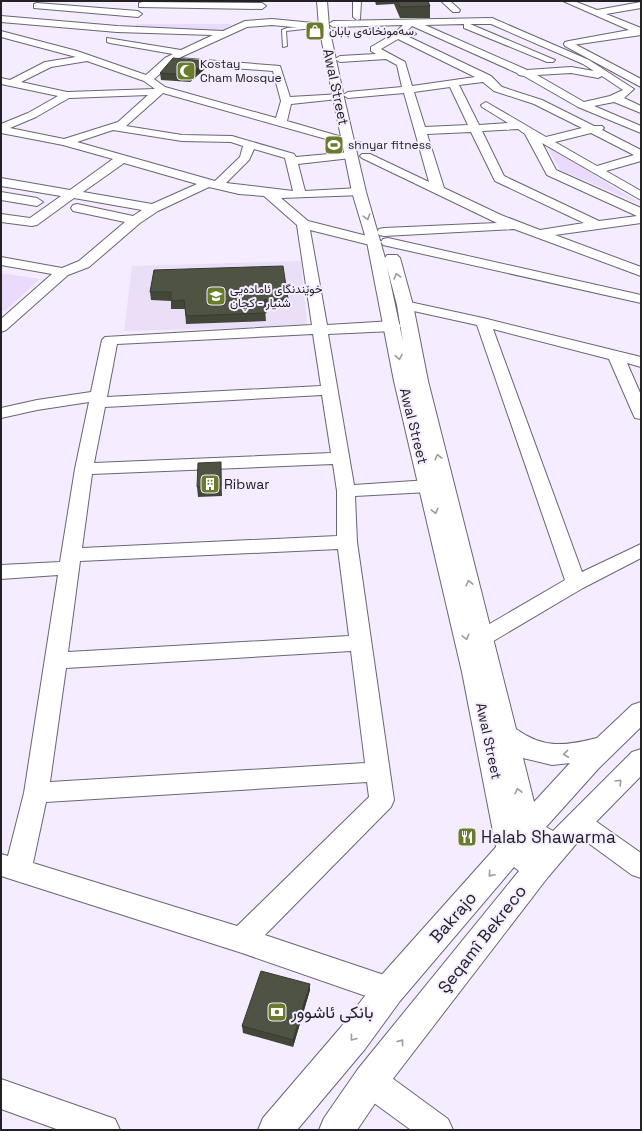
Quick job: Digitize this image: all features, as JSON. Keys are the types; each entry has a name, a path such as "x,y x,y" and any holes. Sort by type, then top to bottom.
{"main road":[{"name":"Awal Street","path":"322,1 322,26 343,95 382,239 405,305 419,381 505,734 519,840"},
{"name":"Awal Street","path":"330,1 322,26 340,59 343,95"},
{"path":"569,44 641,84"},
{"name":"Awal Street","path":"357,150 359,192 382,239 392,326 403,381 474,672 519,840"},
{"name":"Bakrajo","path":"275,1130 353,1038 389,990 519,840 604,746 641,712"},
{"path":"505,734 516,744 526,749 547,754 571,754 604,746"},
{"name":"Şeqamî Bekreco","path":"336,1130 370,1081 547,858 578,822 641,759"},
{"path":"570,782 600,801"},
{"path":"519,840 547,858"}],"street":[{"path":"5,20 46,1"},
{"path":"357,1 357,17"},
{"path":"445,1 456,10"},
{"path":"567,1 641,32"},
{"path":"133,26 143,3 251,6 262,3 280,22"},
{"path":"597,13 641,5"},
{"path":"37,6 138,14"},
{"path":"245,24 251,6"},
{"path":"5,20 117,29 133,26 221,23 245,24 280,22 322,26 495,20 586,62 628,89 626,93 615,98 582,105"},
{"path":"398,35 467,26 495,20"},
{"path":"411,22 526,73 582,105 641,130"},
{"path":"411,22 398,35 374,49 402,64 438,190"},
{"path":"148,79 168,60 222,33 245,24"},
{"path":"69,33 78,26"},
{"path":"133,26 222,33"},
{"path":"467,26 554,62 586,62"},
{"path":"117,29 106,42 181,53"},
{"path":"569,44 641,32"},
{"path":"1,34 74,53 87,53 148,79 159,90"},
{"path":"398,35 482,77 498,89 538,102 641,154"},
{"path":"14,82 48,64 87,53"},
{"path":"340,59 388,56"},
{"path":"243,65 250,58"},
{"path":"168,60 277,68 286,103 281,122"},
{"path":"235,108 267,106 407,85 526,73 571,70 611,79"},
{"path":"407,85 453,83 482,77"},
{"path":"1,81 14,82 66,95 159,90 235,108 281,122 357,150 514,226 641,272"},
{"path":"453,83 500,178 598,225"},
{"path":"65,142 122,124 159,90"},
{"path":"213,102 219,93"},
{"path":"1,129 66,95"},
{"path":"615,98 641,110"},
{"path":"486,105 641,196"},
{"path":"227,138 266,118"},
{"path":"547,140 641,119"},
{"path":"112,127 182,138 227,138 250,143 290,156 300,195"},
{"path":"421,131 474,127 526,129"},
{"path":"1,129 65,142 213,184 269,194 300,195 359,192"},
{"path":"526,129 552,172 641,213"},
{"path":"3,322 63,272 84,264 135,220 154,208 213,184 245,158 250,143"},
{"path":"291,161 357,150"},
{"path":"595,170 641,157"},
{"path":"2,218 32,222 123,158"},
{"path":"1,182 154,208"},
{"path":"269,194 303,224 382,239 641,299"},
{"path":"1,196 135,220"},
{"path":"536,235 641,219"},
{"path":"242,940 382,800 347,542 346,492 303,224"},
{"path":"382,239 514,226"},
{"path":"1,262 63,272"},
{"path":"405,305 615,354 638,362"},
{"path":"483,322 576,583"},
{"path":"389,990 242,940 9,867 36,793 84,469 110,340 392,326"},
{"path":"615,354 641,414"},
{"path":"1,428 3,412 99,399 330,390"},
{"path":"84,469 340,458"},
{"path":"346,492 429,486"},
{"path":"1,572 70,561 347,542"},
{"path":"482,638 576,583 641,550"},
{"path":"56,661 360,644"},
{"path":"36,793 377,772"},
{"path":"578,822 641,867"},
{"path":"370,1081 437,1130"},
{"path":"1,1094 104,1130"}],"lane":[{"path":"285,46 284,31 287,29 322,26"}],"shaded area":[{"path":"137,24 232,24 220,33 135,28"},
{"path":"546,145 641,204 560,170"},
{"name":"خوێندنگای ئامادەیی شنیار - کچان","path":"301,261 307,326 124,331 132,266"},
{"path":"1,273 40,279 5,311 1,310"}],"building":[{"path":"398,1 428,1 430,6 400,7"},
{"path":"173,58 206,61 190,75 160,73"},
{"path":"283,266 288,299 264,300 266,313 186,316 184,300 171,301 171,292 150,292 154,270"},
{"path":"221,462 221,486 197,487 198,463"},
{"name":"بانکی ئاشوور","path":"261,971 310,984 293,1040 242,1026"}],"place":[{"name":"سەمونخانەی بابان","path":"315,31"},
{"name":"Kostay Cham Mosque","path":"186,71"},
{"name":"shnyar fitness","path":"334,145"},
{"name":"خوێندنگای ئامادەیی شنیار - کچان","path":"216,296"},
{"name":"Ribwar","path":"210,484"},
{"name":"Halab Shawarma","path":"467,837"},
{"name":"بانکی ئاشوور","path":"277,1012"}]}
